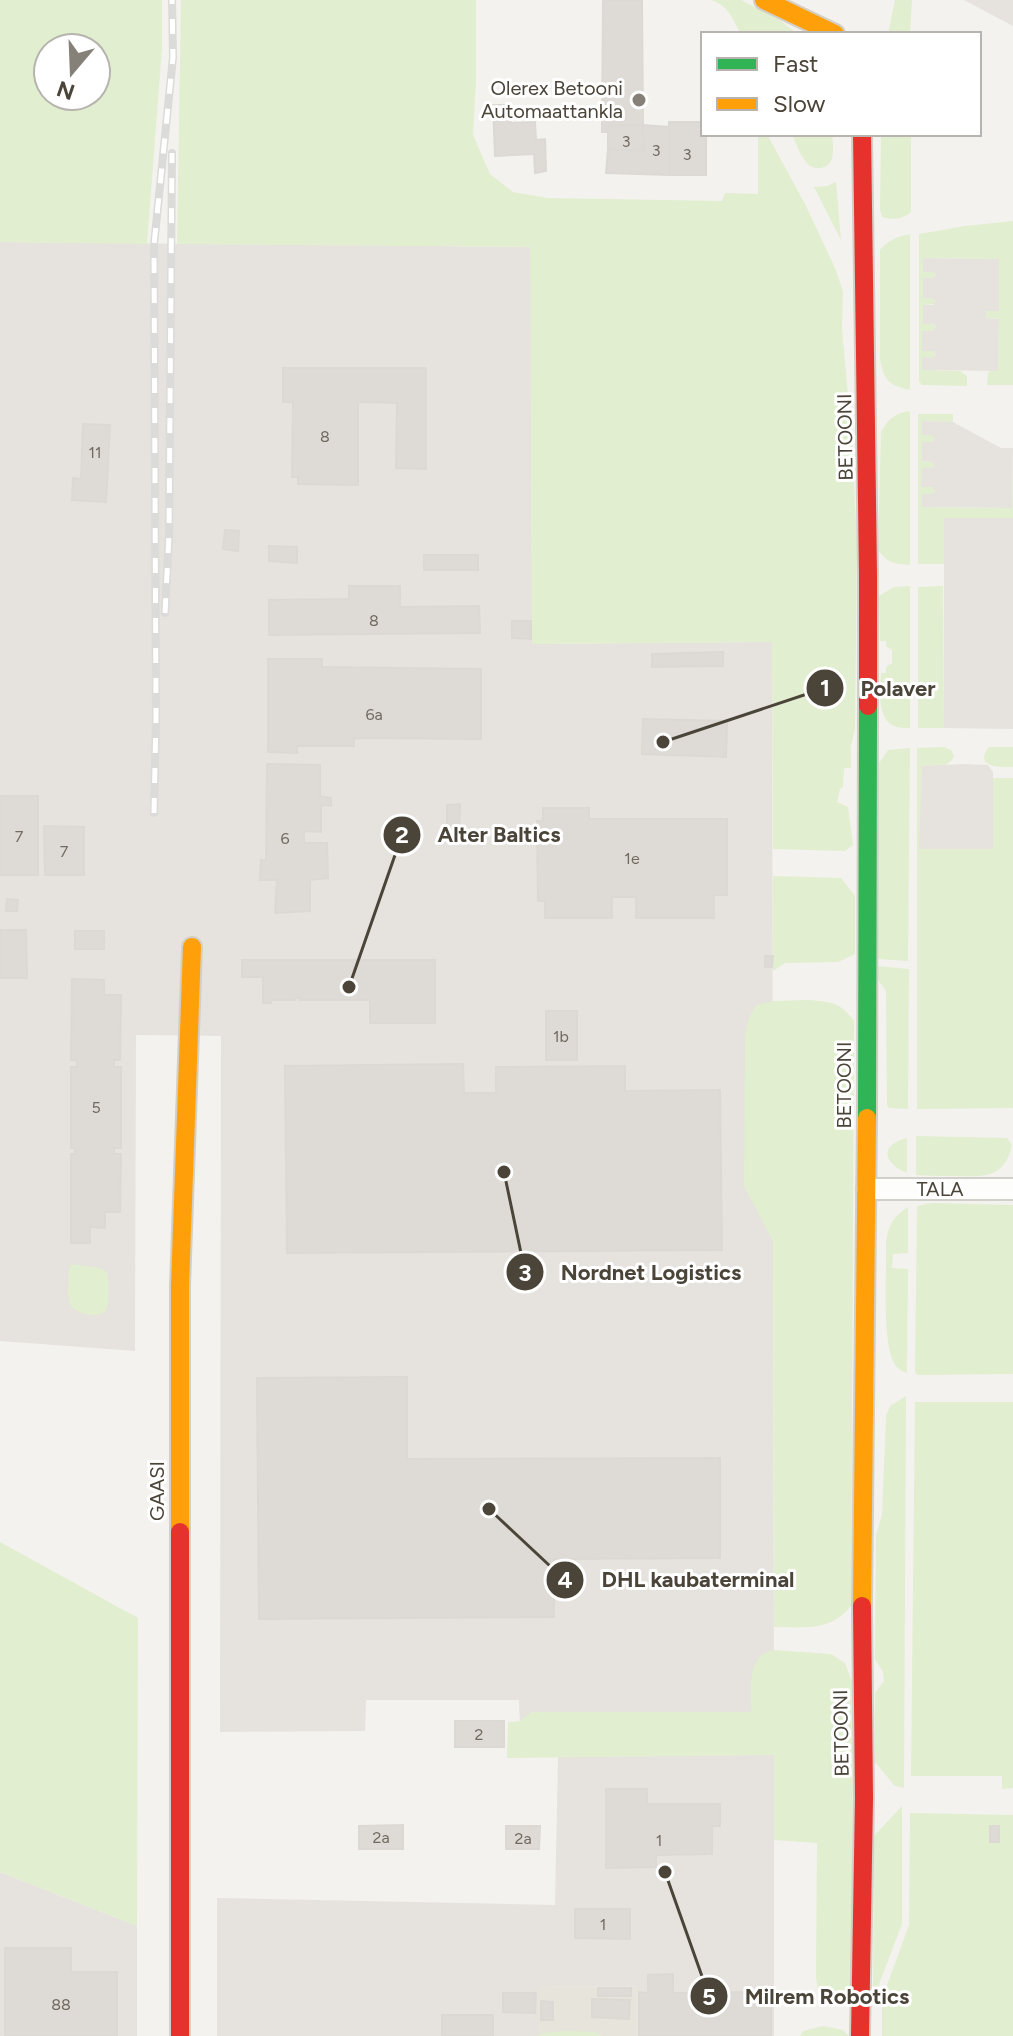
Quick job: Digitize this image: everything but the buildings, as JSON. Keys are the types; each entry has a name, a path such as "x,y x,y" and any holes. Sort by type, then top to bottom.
{"street":[{"path":"764,0 831,32"},
{"path":"824,11 840,32"},
{"name":"BETOONI","path":"860,2036 867,1189 868,559 862,136"},
{"name":"GAASI","path":"180,2036 179,1301 192,947"},
{"name":"TALA","path":"867,1189 1013,1189"}],"shaded area":[{"path":"964,0 1013,0 1013,26"},
{"path":"0,242 531,247 532,644 772,642 774,1725 520,1726 519,1700 366,1700 365,1731 220,1732 221,1036 136,1035 135,1351 0,1341"},
{"path":"923,258 999,259 999,311 986,311 986,318 999,319 998,371 922,370 922,357 933,358 936,354 922,351 922,331 933,331 936,327 923,324 923,305 933,305 936,301 923,298 923,278 936,275 923,272"},
{"path":"922,421 953,422 1001,448 1013,448 1012,508 922,507 922,494 935,491 932,487 921,487 922,468 935,465 922,461 922,442 935,439 932,435 922,435"},
{"path":"944,518 1013,518 1013,729 944,728"},
{"path":"988,765 993,772 993,849 919,849 922,766"},
{"path":"774,1755 774,2036 639,2036 638,1986 538,1987 538,2036 217,2036 217,1898 555,1905 558,1757"},
{"path":"0,1872 137,1926 137,2036 0,2036"},
{"path":"639,1986 639,2036 538,2036 538,1987"}],"green space":[{"path":"0,0 162,0 162,49 147,244 0,242"},
{"path":"181,0 476,0 473,135 490,174 513,192 548,198 722,201 725,193 758,194 758,136 768,136 806,206 843,291 842,329 857,541 855,729 851,768 844,768 843,787 837,802 848,807 853,845 845,851 773,849 772,642 532,644 530,247 177,244"},
{"path":"711,0 741,0 778,19 795,32 740,32 726,9"},
{"path":"895,0 912,0 910,32 888,32"},
{"path":"793,136 832,136 833,155 829,164 814,168 801,154"},
{"path":"881,136 911,136 911,212 904,217 890,219 882,217"},
{"path":"836,182 841,240 814,187"},
{"path":"1013,221 1013,385 987,385 988,373 998,370 999,319 986,318 986,311 999,311 999,259 923,258 935,273 932,298 936,301 935,304 923,305 923,324 936,327 933,331 922,331 922,350 936,354 923,370 960,371 967,376 967,386 922,385 919,381 919,234"},
{"path":"910,234 910,390 892,384 881,366 880,250 893,239"},
{"path":"910,411 910,565 891,562 878,549 881,432 892,417"},
{"path":"918,414 953,414 953,422 922,421 935,439 922,442 922,461 936,465 921,487 932,487 935,491 922,507 1012,508 1013,456 1013,518 944,518 944,564 918,564"},
{"path":"910,586 910,728 891,724 882,710 881,673 886,673 886,667 892,663 892,650 886,646 886,641 880,641 879,596 894,587"},
{"path":"943,586 944,728 918,728 918,587"},
{"path":"944,747 951,750 954,756 948,763 922,766 920,849 993,849 993,778 1013,778 1013,1108 917,1109 917,748"},
{"path":"989,747 1013,747 1013,767 986,763 984,759"},
{"path":"910,748 908,961 878,959 877,766 888,750"},
{"path":"773,876 841,878 855,896 855,954 838,962 785,963 773,971"},
{"path":"877,966 909,969 908,1109 889,1108 887,1105 886,991 876,977"},
{"path":"811,1000 836,1004 854,1021 851,1606 825,1624 774,1627 773,1241 744,1186 745,1035 756,1005 773,1001"},
{"path":"916,1136 1007,1138 1012,1145 1004,1164 992,1173 976,1176 916,1175"},
{"path":"907,1138 907,1173 893,1164 888,1150"},
{"path":"932,1203 1013,1205 1013,1374 917,1375 915,1371 917,1206"},
{"path":"908,1207 908,1253 893,1254 892,1268 908,1269 907,1373 897,1367 888,1343 886,1244 892,1222"},
{"path":"71,1264 107,1272 108,1303 103,1313 86,1314 71,1306 68,1289"},
{"path":"906,1396 904,1788 895,1786 875,1762 875,1693 884,1681 883,1672 875,1659 876,1535 882,1515 886,1416 890,1406"},
{"path":"915,1402 1013,1402 1013,1788 1002,1789 1002,1776 911,1776"},
{"path":"0,1542 138,1618 137,1926 0,1872"},
{"path":"773,1650 831,1654 845,1663 853,1685 852,1999 847,2002 818,1989 817,1843 774,1840 774,1755 507,1758 508,1722 520,1721 531,1712 751,1712 754,1667 764,1654"},
{"path":"902,1806 902,1924 873,2000 874,1836"},
{"path":"910,1813 1013,1815 1013,2036 882,2036 882,1999 909,1925"},
{"path":"823,2026 843,2030 849,2036 800,2036 803,2031"},
{"path":"566,2031 595,2032 602,2036 537,2036"}],"railway":[{"path":"154,813 154,245 173,57 172,0"},
{"path":"165,613 169,535 172,153"}],"traffic: fast":[{"path":"867,1118 868,706"}],"traffic: slow":[{"path":"764,0 831,32"},
{"path":"180,1532 180,1286 192,947"},
{"path":"862,1606 867,1118"}],"traffic: jam":[{"path":"862,136 868,706"},
{"path":"180,1532 180,2036"},
{"path":"860,2036 864,1798 862,1606"}],"place":[{"name":"Olerex Betooni Automaattankla","path":"639,100"},
{"name":"Polaver","path":"663,742"},
{"name":"Alter Baltics","path":"349,987"},
{"name":"Nordnet Logistics","path":"504,1172"},
{"name":"DHL kaubaterminal","path":"489,1509"},
{"name":"Milrem Robotics","path":"665,1872"}]}
